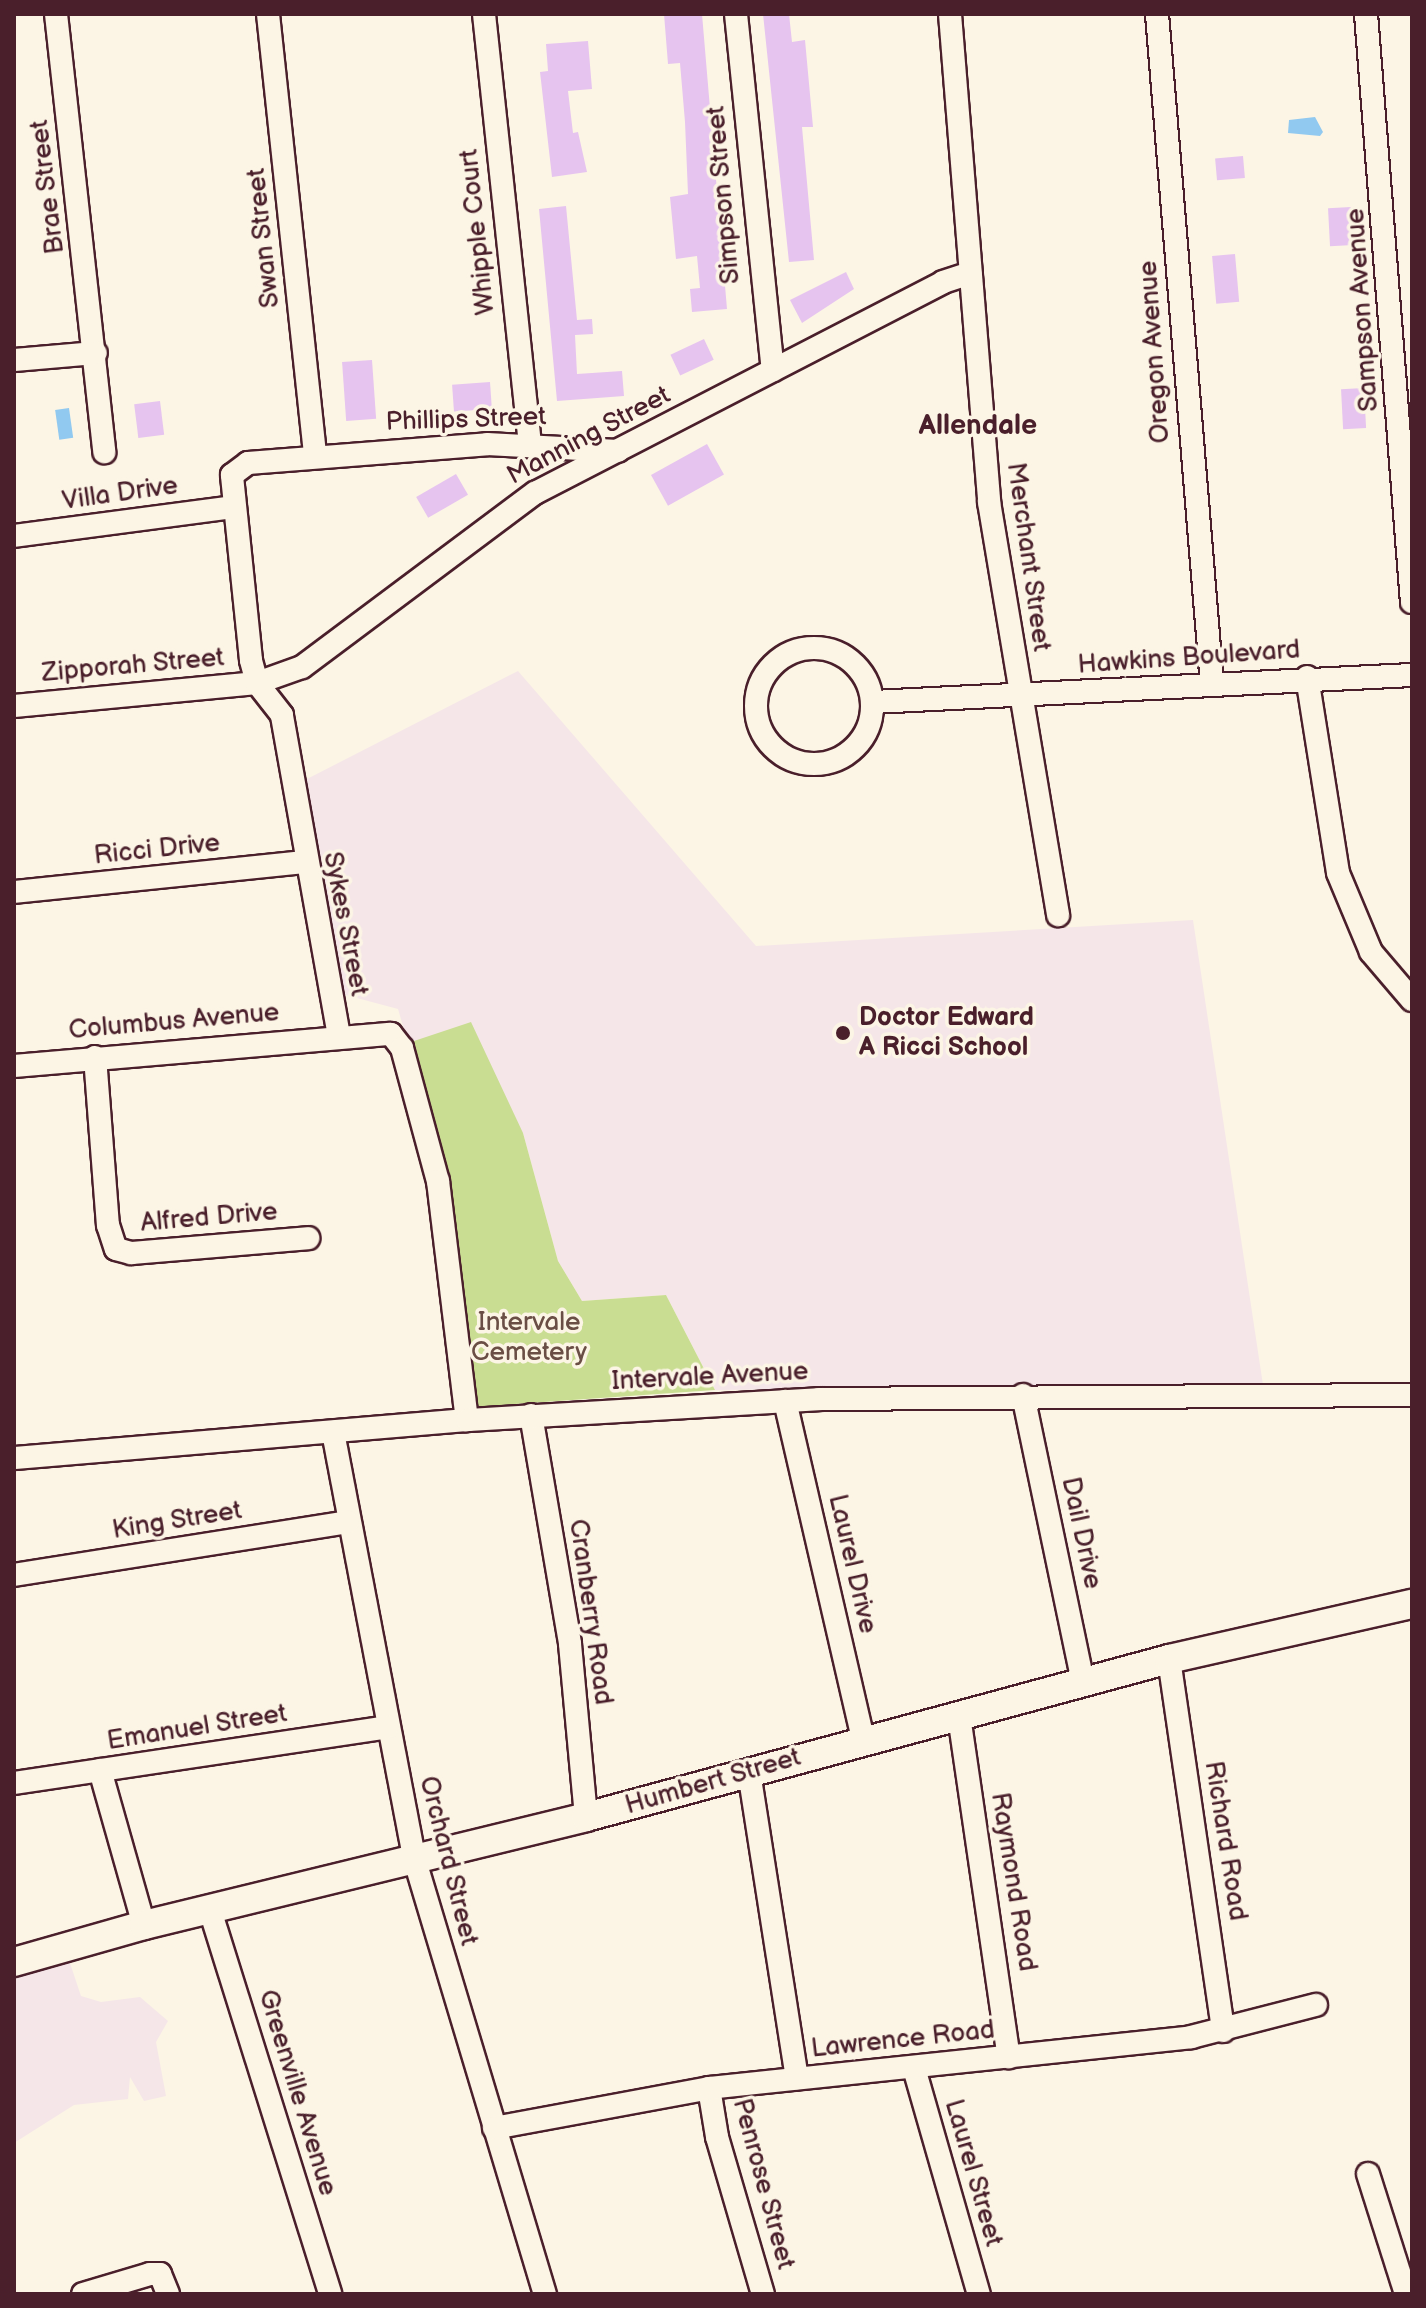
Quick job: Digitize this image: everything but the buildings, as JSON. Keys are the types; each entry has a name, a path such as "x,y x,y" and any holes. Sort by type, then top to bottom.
{"street":[{"name":"Brae Street","path":"56,14 96,353 104,452"},
{"name":"Swan Street","path":"268,14 315,456"},
{"name":"Whipple Court","path":"484,14 530,444"},
{"name":"Simpson Street","path":"736,14 773,370"},
{"name":"Merchant Street","path":"950,14 989,502 1058,915"},
{"name":"Oregon Avenue","path":"1157,14 1212,685"},
{"name":"Sampson Avenue","path":"1366,14 1406,438 1412,602"},
{"name":"Manning Street","path":"257,683 302,667 535,493 943,282 971,273"},
{"path":"14,360 96,353"},
{"name":"Phillips Street","path":"315,456 530,444 618,451"},
{"path":"257,683 233,507 232,475 240,465 315,456"},
{"name":"Villa Drive","path":"14,536 233,507"},
{"path":"811,648 853,662 863,674 873,702 867,732 858,745 818,765 776,750 765,739 756,710 757,695 770,667 811,648"},
{"name":"Hawkins Boulevard","path":"873,702 1020,697 1307,677 1412,675"},
{"path":"1307,677 1338,873 1371,952 1412,1000"},
{"name":"Zipporah Street","path":"14,706 257,683"},
{"name":"Sykes Street","path":"257,683 282,715 305,862 339,1036 385,1031 402,1048 438,1181 467,1420"},
{"name":"Ricci Drive","path":"14,892 305,862"},
{"name":"Columbus Avenue","path":"14,1066 339,1036"},
{"name":"Alfred Drive","path":"95,1057 108,1225 116,1249 131,1253 308,1238"},
{"name":"Intervale Avenue","path":"14,1458 531,1415 785,1401 1023,1395 1412,1395"},
{"name":"Dail Drive","path":"1023,1395 1083,1683"},
{"name":"Laurel Drive","path":"785,1401 863,1740"},
{"name":"Cranberry Road","path":"531,1415 570,1644 586,1817"},
{"name":"Orchard Street","path":"333,1432 415,1861 545,2294"},
{"name":"King Street","path":"14,1575 348,1522"},
{"name":"Humbert Street","path":"14,1962 144,1925 586,1817 1169,1659 1412,1604"},
{"name":"Richard Road","path":"1169,1659 1223,2031"},
{"name":"Raymond Road","path":"959,1716 1009,2057"},
{"name":"Emanuel Street","path":"14,1783 388,1727"},
{"path":"100,1770 144,1925"},
{"path":"749,1772 797,2078"},
{"name":"Greenville Avenue","path":"210,1910 330,2294"},
{"name":"Lawrence Road","path":"494,2128 709,2088 914,2068 1223,2031 1316,2005"},
{"name":"Laurel Street","path":"914,2068 979,2294"},
{"name":"Penrose Street","path":"709,2088 717,2137 763,2294"},
{"path":"1368,2174 1406,2294"},
{"path":"83,2294 164,2284"}],"shaded area":[{"name":"Doctor Edward A Ricci School","path":"518,671 756,946 1193,920 1263,1385 715,1390 666,1295 582,1301 558,1261 523,1133 408,1043 398,1009 342,994 305,780"},
{"path":"67,1954 81,1996 101,2002 140,1997 168,2021 156,2042 166,2096 144,2101 130,2077 128,2099 74,2105 14,2143 14,1970"}],"green space":[{"name":"Intervale Cemetery","path":"471,1022 523,1133 558,1261 582,1301 666,1295 715,1390 473,1407 454,1266 456,1232 440,1147 408,1043"}],"water":[{"path":"1315,117 1323,132 1320,136 1288,133 1289,120"},
{"path":"69,408 73,438 59,440 55,410"}],"place":[{"name":"Doctor Edward A Ricci School","path":"843,1033"}],"district":[{"name":"Allendale","path":"978,426"}]}
